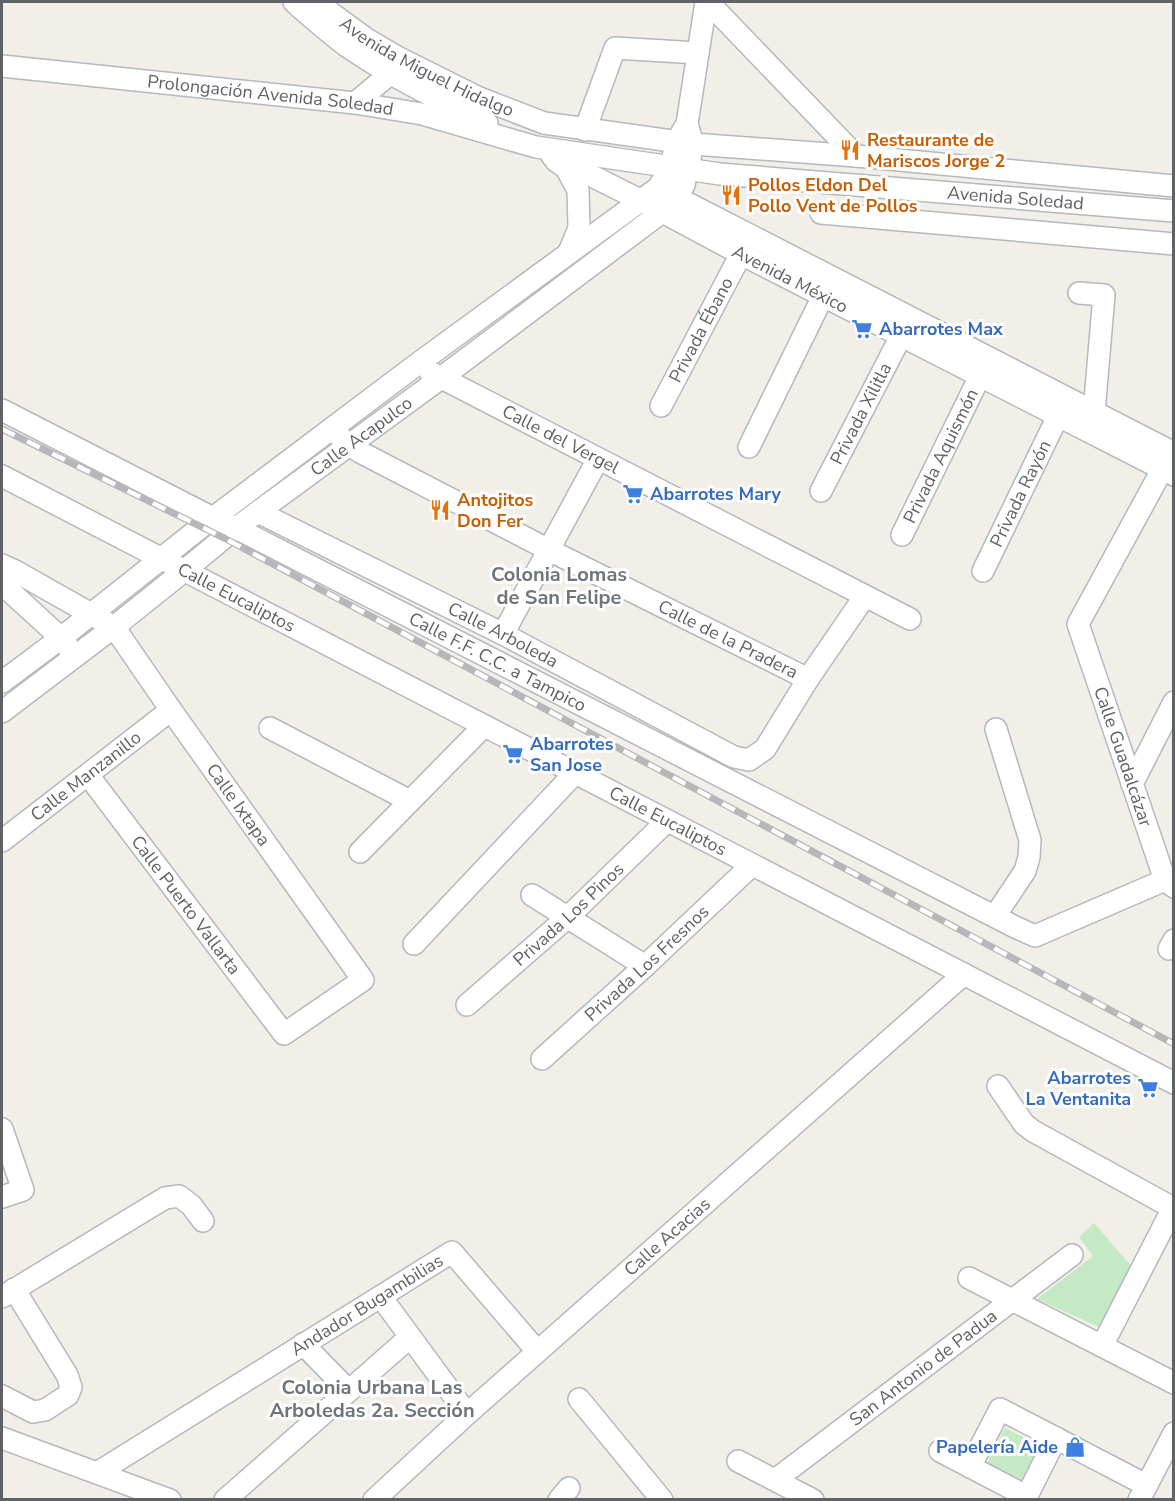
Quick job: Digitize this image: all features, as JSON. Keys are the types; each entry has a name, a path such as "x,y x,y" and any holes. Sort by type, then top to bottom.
{"street":[{"name":"Avenida Miguel Hidalgo","path":"294,2 348,47 403,81 536,147"},
{"name":"Avenida Miguel Hidalgo","path":"316,2 365,38 399,58 477,97 544,123"},
{"path":"707,2 856,156"},
{"name":"Calle Acapulco","path":"2,682 329,430 569,252 684,185 680,168 707,2"},
{"path":"585,130 615,48 698,53"},
{"name":"Prolongación Avenida Soledad","path":"2,66 356,103 422,114 536,147"},
{"path":"356,103 391,73"},
{"name":"Avenida Soledad","path":"544,123 585,130 685,137 856,156 1173,186"},
{"path":"536,147 566,168 578,190 579,228 569,252"},
{"name":"Avenida Soledad","path":"536,147 720,174 1173,211"},
{"name":"Avenida México","path":"536,147 659,199 1094,412 1171,459"},
{"path":"963,194 964,225"},
{"name":"Calle Acapulco","path":"2,712 109,631 236,528 441,378 659,199"},
{"name":"Avenida México","path":"659,199 741,254 1058,416 1171,459"},
{"path":"821,213 1173,244"},
{"name":"Privada Ébano","path":"661,406 741,254"},
{"path":"1079,293 1104,295 1094,412"},
{"path":"749,447 823,296"},
{"name":"Privada Xilitla","path":"821,490 901,336"},
{"name":"Calle del Vergel","path":"416,365 910,619"},
{"name":"Privada Aquismón","path":"902,535 980,376"},
{"name":"Calle F.F. C.C. a Tampico","path":"2,410 1035,936 1169,884"},
{"name":"Privada Rayón","path":"983,572 1058,416"},
{"name":"Calle de la Pradera","path":"329,430 360,452 808,680"},
{"path":"503,634 598,459"},
{"name":"Calle Guadalcázar","path":"1169,884 1132,784 1078,624 1171,459"},
{"name":"Calle Eucaliptos","path":"2,476 1173,1083"},
{"name":"Calle Arboleda","path":"258,512 503,634 734,758 749,760 765,749 808,680"},
{"path":"2,565 90,615 109,631"},
{"path":"24,603 36,583"},
{"path":"2,584 61,638 75,657"},
{"path":"808,680 866,596"},
{"name":"Calle Ixtapa","path":"109,631 166,714 363,980 284,1035"},
{"path":"1132,784 1173,702"},
{"name":"Calle Manzanillo","path":"2,841 166,714"},
{"path":"360,852 484,726"},
{"path":"270,728 410,801"},
{"path":"995,916 1024,871 1029,857 1030,840 996,729"},
{"path":"414,944 574,773"},
{"name":"Calle Puerto Vallarta","path":"88,775 284,1035"},
{"name":"Privada Los Pinos","path":"467,1005 568,917 667,820"},
{"name":"Privada Los Fresnos","path":"542,1059 752,865"},
{"path":"532,895 645,966"},
{"name":"Calle Acacias","path":"374,1500 537,1351 964,974"},
{"path":"998,1086 1024,1124 1033,1131 1173,1207 1102,1346"},
{"path":"2,1129 23,1190 2,1197"},
{"path":"2,1396 33,1412 45,1410 68,1395 71,1387 67,1375 8,1293 165,1198 179,1196 191,1205 202,1221"},
{"name":"Andador Bugambilias","path":"98,1473 452,1252 537,1351"},
{"name":"San Antonio de Padua","path":"775,1480 1072,1255"},
{"path":"969,1278 1173,1383"},
{"path":"381,1297 467,1414"},
{"path":"225,1500 410,1337"},
{"path":"303,1344 348,1390"},
{"path":"579,1399 662,1500"},
{"path":"970,1467 1000,1409 1056,1438 1143,1492 1173,1433"},
{"path":"2,1438 170,1500"},
{"path":"940,1451 1025,1498 1056,1438"},
{"path":"738,1461 813,1500"}],"green space":[{"path":"1094,1223 1132,1267 1099,1327 1037,1299 1093,1256 1079,1237"},
{"path":"1005,1428 1041,1446 1023,1481 987,1463"}],"railway":[{"path":"2,429 224,538 1174,1044"}],"place":[{"name":"Restaurante de Mariscos Jorge 2","path":"850,150"},
{"name":"Pollos Eldon Del Pollo Vent de Pollos","path":"731,195"},
{"name":"Abarrotes Max","path":"862,329"},
{"name":"Abarrotes Mary","path":"633,494"},
{"name":"Antojitos Don Fer","path":"440,510"},
{"name":"Abarrotes San Jose","path":"513,754"},
{"name":"Abarrotes La Ventanita","path":"1148,1088"},
{"name":"Papelería Aide","path":"1075,1447"}],"district":[{"name":"Colonia Lomas de San Felipe","path":"559,586"},
{"name":"Colonia Urbana Las Arboledas 2a. Sección","path":"372,1398"}]}
